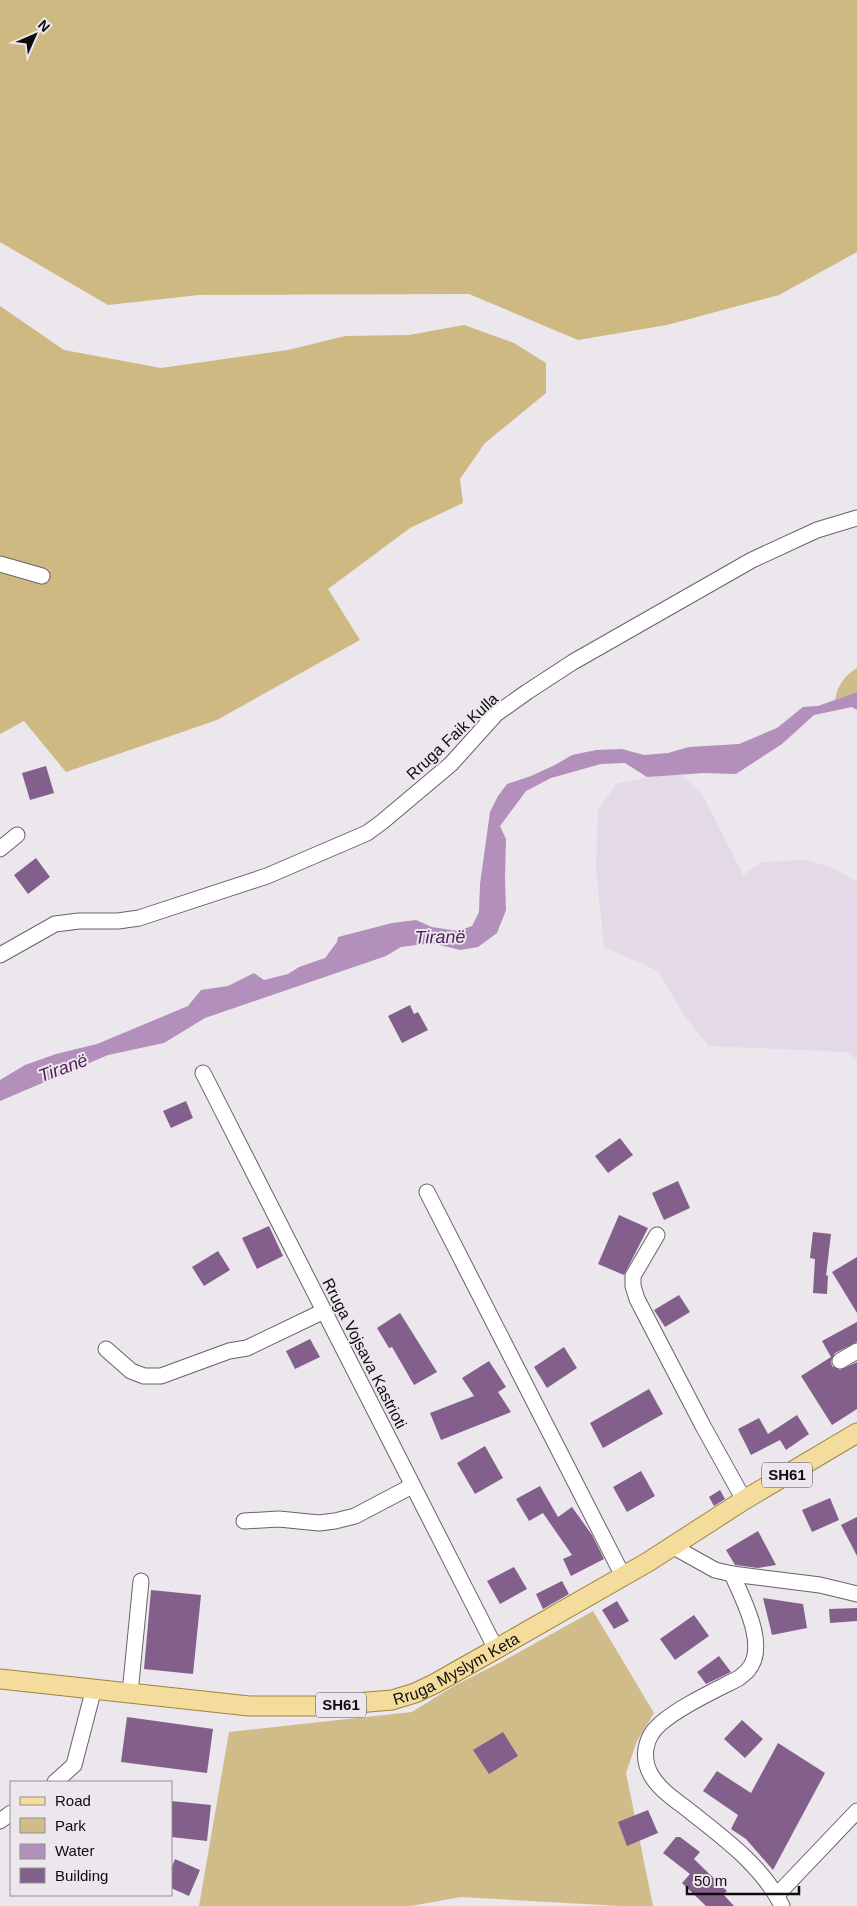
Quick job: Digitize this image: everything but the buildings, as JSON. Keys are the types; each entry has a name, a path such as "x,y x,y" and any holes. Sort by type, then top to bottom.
{"main road":[{"name":"Rruga Myslym Keta","path":"0,1679 249,1706 321,1706 392,1700 414,1693 496,1649 623,1576 744,1500 857,1433"}],"street":[{"name":"Rruga Faik Kulla","path":"0,955 55,924 139,918 267,876 367,832 382,822 451,764 496,714 527,692 574,662 752,560 817,530 857,518"},
{"path":"0,564 42,576"},
{"path":"0,849 17,835"},
{"name":"Rruga Vojsava Kastrioti","path":"203,1073 496,1649"},
{"path":"427,1192 623,1576"},
{"path":"657,1236 633,1276 633,1286 637,1299 744,1500"},
{"path":"106,1350 131,1371 144,1376 161,1376 228,1351 247,1348 324,1311"},
{"path":"840,1361 857,1351"},
{"path":"244,1521 279,1519 319,1523 335,1521 355,1516 412,1486"},
{"path":"672,1546 715,1570 732,1574 820,1585 857,1594"},
{"path":"732,1574 749,1612 753,1627 756,1644 754,1658 749,1670 739,1678 670,1716 659,1725 650,1736 645,1749 645,1763 651,1776 663,1790 735,1848 755,1868 780,1901 857,1811"},
{"path":"130,1692 141,1581"},
{"path":"56,1781 74,1765 94,1688"}],"shaded area":[{"path":"0,0 857,0 857,252 779,295 667,325 578,340 469,294 199,295 108,305 0,242"},
{"path":"0,306 64,350 161,368 288,350 345,336 409,335 464,325 514,343 546,363 546,393 485,443 460,479 463,503 410,528 328,589 360,640 217,720 66,772 24,721 0,734"},
{"path":"681,774 703,796 743,875 762,862 806,860 833,868 857,882 857,1060 847,1052 709,1046 683,1014 658,971 604,947 596,868 598,810 616,784 647,777"}],"green space":[{"path":"857,668 857,692 835,700 842,681"},
{"path":"593,1611 654,1713 637,1741 626,1773 653,1906 620,1906 461,1897 411,1906 199,1906 229,1732 412,1712 452,1687"}],"water":[{"name":"Tiranë","path":"857,692 857,710 852,707 814,715 782,744 736,774 704,773 647,777 625,763 601,764 551,778 526,791 500,826 506,839 506,910 497,933 478,947 460,950 432,943 401,947 386,956 205,1018 164,1043 108,1055 0,1101 0,1080 25,1065 56,1054 97,1044 188,1006 201,990 228,986 254,973 264,980 288,974 299,967 325,958 337,942 338,937 392,923 416,920 432,927 458,931 472,926 479,912 480,884 490,812 507,784 531,776 572,755 596,750 622,749 644,755 668,753 689,747 739,744 777,728 803,707 818,706"}]}
